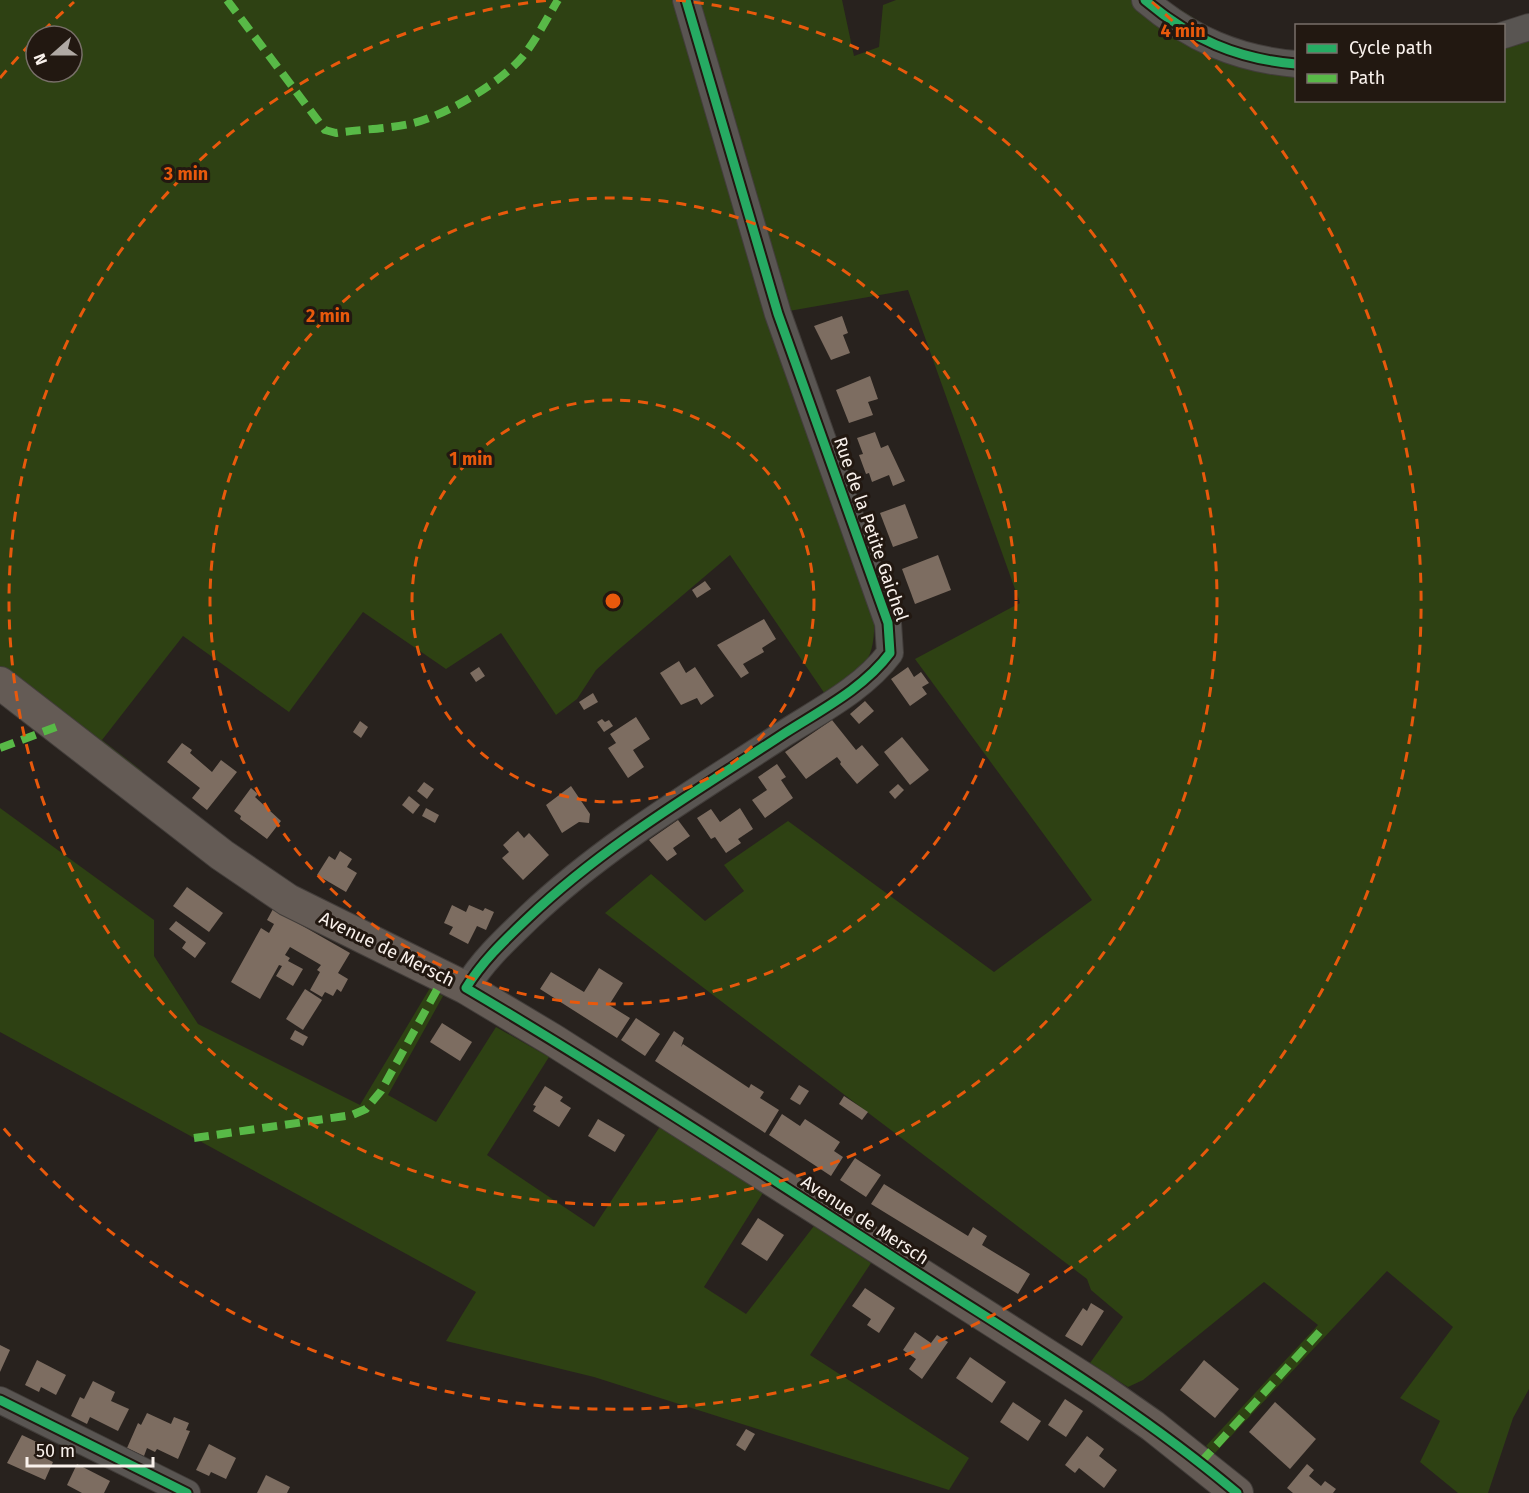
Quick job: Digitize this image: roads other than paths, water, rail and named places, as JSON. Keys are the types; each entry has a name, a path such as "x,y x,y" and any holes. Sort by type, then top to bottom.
{"main road":[{"name":"Avenue de Mersch","path":"0,683 222,855 288,900 466,988 630,1088 1054,1359 1153,1426 1237,1493"}],"street":[{"name":"Rue de la Petite Gaichel","path":"466,988 497,948 580,871 674,805 837,699 872,674 890,654 888,623 778,314 686,0"},
{"path":"1145,0 1161,13 1218,48 1264,61 1295,64"},
{"path":"1505,34 1529,27"},
{"path":"0,1400 187,1493"}]}
